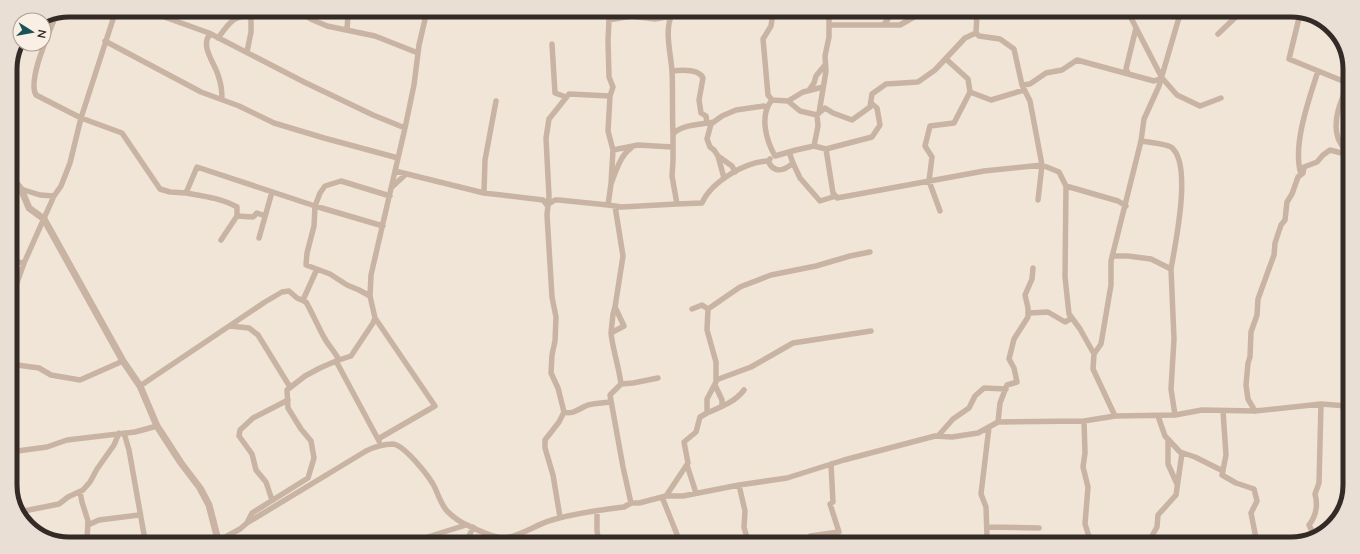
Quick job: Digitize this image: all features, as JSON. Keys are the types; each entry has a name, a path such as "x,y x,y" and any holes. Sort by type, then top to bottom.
{"street":[{"path":"17,282 24,263 54,196 61,186 70,163 81,118 113,17"},
{"path":"164,17 210,34 304,82 373,115 405,128"},
{"path":"218,38 232,20 240,17"},
{"path":"247,52 251,38 251,17"},
{"path":"347,30 348,17"},
{"path":"378,439 435,406 375,318 370,296 371,275 405,128 426,17"},
{"path":"608,205 613,150 608,131 610,96 613,87 609,77 609,20 626,17"},
{"path":"639,17 655,19 666,17 670,19 669,40 672,71 673,134 672,176 677,204"},
{"path":"773,17 771,26 763,39 768,95 772,100 788,102 800,111 818,114"},
{"path":"814,146 823,86 825,56 829,37 829,17"},
{"path":"884,24 888,19 888,17"},
{"path":"830,26 884,24 900,25 914,17"},
{"path":"976,17 976,33"},
{"path":"1130,17 1162,78 1177,95 1200,106 1221,98"},
{"path":"1115,416 1093,369 1094,354 1101,344 1111,285 1111,261 1126,206 1141,141 1144,119 1160,86 1179,17"},
{"path":"1218,34 1236,17"},
{"path":"310,18 327,26 374,36 418,53"},
{"path":"1299,18 1289,60 1343,81"},
{"path":"54,19 38,63 34,91 36,95 81,118 122,133 160,189 219,200 237,207 237,216 221,240"},
{"path":"1128,73 1126,69 1136,28"},
{"path":"818,114 824,108 852,120 870,107 872,94 886,84 918,82 935,70 965,38 976,33"},
{"path":"976,33 979,36 1000,40 1014,50 1023,88 1030,101 1042,165 1038,200"},
{"path":"210,34 207,37 207,50 219,75 222,89 222,100"},
{"path":"105,40 201,92 239,106 274,123 398,158"},
{"path":"552,44 555,93 566,97"},
{"path":"940,211 929,181 932,157 925,146 930,126 954,123 970,92 968,79 946,59"},
{"path":"970,92 991,100 1023,88 1046,73 1062,70 1077,60 1154,81 1162,78"},
{"path":"809,90 814,83 816,76 825,65"},
{"path":"672,71 697,73 702,76 703,78 699,100 701,113 706,116 707,123"},
{"path":"1301,174 1298,164 1304,116 1318,71"},
{"path":"788,102 803,92 823,86"},
{"path":"560,517 553,475 545,448 545,440 559,422 564,412 558,388 551,373 556,317 552,298 547,205 549,196 546,138 549,119 569,94 610,96"},
{"path":"1343,95 1336,124 1338,139 1343,147"},
{"path":"772,100 768,104 764,123 775,156"},
{"path":"484,193 485,160 496,101"},
{"path":"547,205 555,200 615,206 702,203 712,188 724,178 744,167 760,161 768,161 775,156 789,152 814,146 826,149 872,136 880,125 877,108 871,103"},
{"path":"735,172 732,166 718,156 710,147 707,139 711,124 722,116 736,110 764,106 767,109"},
{"path":"673,134 676,131 689,126 714,122"},
{"path":"1141,141 1170,146 1177,154 1182,176 1182,204 1172,269 1174,339 1171,389 1175,415"},
{"path":"613,150 638,146 672,147"},
{"path":"611,184 623,156 632,147"},
{"path":"826,149 833,193 836,196"},
{"path":"1255,411 1248,399 1246,385 1248,362 1250,357 1251,332 1256,315 1258,299 1274,255 1275,243 1281,225 1285,220 1287,202 1292,194 1298,177 1303,173 1304,167 1317,162 1322,155 1330,150 1343,154"},
{"path":"789,152 800,178 820,201 836,196 837,198 984,170 1042,165 1059,172 1066,186 1065,277 1069,314 1080,329 1094,354"},
{"path":"718,156 724,178"},
{"path":"768,161 774,169 782,169 793,162"},
{"path":"186,193 197,167 315,206 383,226"},
{"path":"395,171 484,193 543,200 547,205"},
{"path":"392,187 406,174"},
{"path":"370,296 347,285 330,274 306,265 306,253 314,226 315,206 320,193 325,186 341,181 390,196"},
{"path":"17,184 21,189 29,208 44,219 123,361 140,386 157,426 181,464 200,488 209,505 218,537"},
{"path":"1066,186 1118,201 1126,206"},
{"path":"21,189 40,195 54,196"},
{"path":"259,238 272,192"},
{"path":"615,206 623,256 615,308 612,314 611,333 614,356 619,368 621,384"},
{"path":"237,216 253,217 257,213 265,216"},
{"path":"708,309 740,287 771,275 816,266 870,252"},
{"path":"1112,256 1128,256 1151,259 1172,269"},
{"path":"17,262 24,263"},
{"path":"998,422 1000,403 1007,385 1017,382 1014,368 1009,359 1014,339 1028,317 1029,313 1025,295 1032,278 1033,268"},
{"path":"304,300 317,269"},
{"path":"140,386 265,302 282,292 289,291 297,298 306,302 330,348 336,354 337,360 382,446"},
{"path":"692,309 702,305 708,309"},
{"path":"611,333 624,326 615,308"},
{"path":"707,413 707,399 715,382 716,362 707,330 708,309"},
{"path":"1029,313 1048,312 1065,322 1072,318"},
{"path":"247,523 252,513 308,478 314,458 311,441 301,429 288,408 287,390 305,376 337,360 351,356 375,318"},
{"path":"230,326 249,328 258,335 290,387"},
{"path":"715,382 751,367 793,343 871,330"},
{"path":"17,365 39,368 51,375 80,380 123,361"},
{"path":"631,503 610,396 621,384 658,378"},
{"path":"715,382 722,400 722,406"},
{"path":"938,436 953,419 969,408 974,396 984,388 1006,389"},
{"path":"696,493 687,465 688,463 684,442 696,432 700,417 738,397 744,390"},
{"path":"272,500 266,482 256,470 252,454 239,436 240,430 253,418 288,400"},
{"path":"564,412 574,412 586,406 611,402"},
{"path":"1313,532 1309,525 1315,518 1317,500 1315,494 1319,483 1321,404"},
{"path":"509,537 560,517 624,506 631,503 639,503 664,497 788,478 831,464 938,436 952,437 978,433 998,422 1084,422 1115,416 1175,415 1202,410 1255,411 1321,404 1343,406"},
{"path":"1223,411 1226,455 1222,475 1236,483 1254,489 1257,501 1251,513 1256,537"},
{"path":"1158,416 1165,436 1180,452 1195,457 1223,471"},
{"path":"1084,422 1085,452 1083,467 1088,487 1086,524 1089,537"},
{"path":"17,451 47,447 67,440 135,432 157,426"},
{"path":"987,537 986,507 981,494 989,427"},
{"path":"24,511 59,504 68,497 80,492 90,482 121,433"},
{"path":"121,433 129,450 144,537"},
{"path":"1168,440 1168,464 1177,484"},
{"path":"225,537 366,451 374,447 394,444 404,451 425,472 442,504 448,512 466,525 502,537"},
{"path":"1152,537 1157,527 1158,515 1176,495 1182,453"},
{"path":"810,537 839,532 830,504 833,502 831,464"},
{"path":"664,497 687,465"},
{"path":"739,485 745,511 744,527 747,537"},
{"path":"80,492 88,521 87,537"},
{"path":"664,497 678,537"},
{"path":"597,511 598,537"},
{"path":"88,525 98,520 140,515"},
{"path":"428,537 466,525"},
{"path":"469,537 473,527"},
{"path":"987,527 1039,528"}]}
